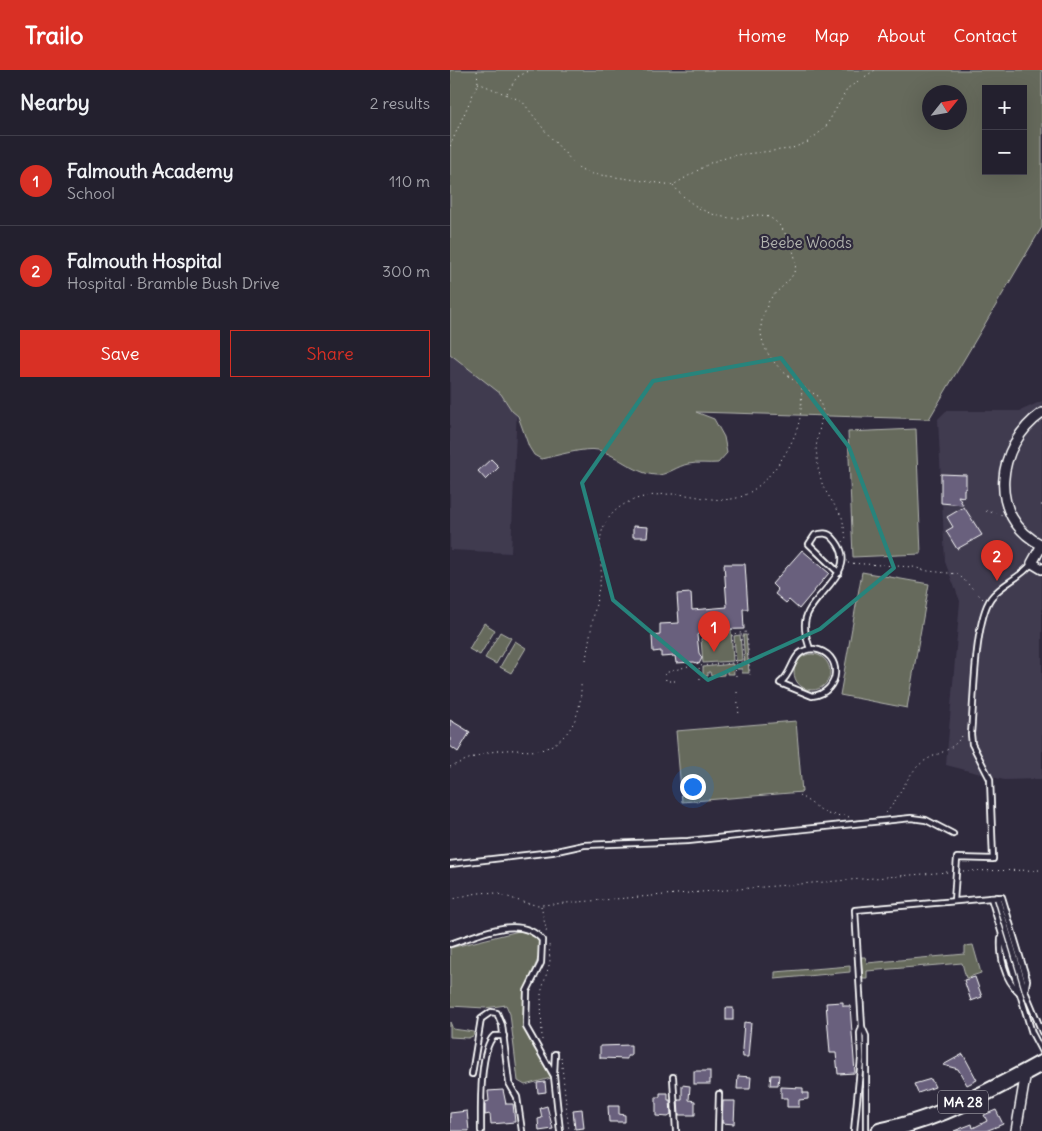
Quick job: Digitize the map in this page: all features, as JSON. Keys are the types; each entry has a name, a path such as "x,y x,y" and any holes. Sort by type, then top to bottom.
{"highway":[{"name":"MA 28","path":"880,1131 930,1117 1042,1063"}],"street":[{"path":"1042,413 1028,424 1013,443 1003,473 1004,496 1011,513 1027,536 1042,545 1032,563 1042,568"},
{"path":"1016,1131 1026,1072"}],"lane":[{"path":"810,649 805,620 808,612 839,573 842,562 840,548 832,536 827,533 815,535 809,544 839,573"},
{"path":"954,901 957,858 993,859 990,779 972,744 972,717 980,630 988,604 998,590 1021,574 1032,563"},
{"path":"810,649 827,654 836,669 831,687 818,695 805,695 794,687 780,683 785,679 795,658 810,649"},
{"path":"450,864 548,852 589,844 679,842 916,818 953,834"},
{"path":"854,1131 862,1027 856,910 999,897"},
{"path":"999,897 1027,980 1025,991"},
{"path":"999,897 1025,991 1042,1032"},
{"path":"990,898 1031,1029 1042,1052"},
{"path":"450,944 514,926 536,932 542,940 541,963 528,991 526,1027 554,1076"},
{"path":"1002,935 1000,951 1005,969 1011,985 1020,993"},
{"path":"1023,1003 1029,1001"},
{"path":"472,1074 479,1023 485,1014 497,1013 504,1036 509,1083 517,1097 522,1131"},
{"path":"1031,1029 1038,1025"},
{"path":"862,1027 866,1036 866,1131"},
{"path":"481,1131 480,1094 487,1043 494,1036 504,1036"},
{"path":"555,1054 554,1076 560,1131"},
{"path":"673,1077 676,1131"},
{"path":"718,1131 719,1094"}],"path":[{"path":"450,146 480,79 477,70"},
{"path":"507,94 517,77 531,70"},
{"path":"478,83 522,101 546,132 580,170 593,174 673,185 712,162 736,155 790,149 808,142 824,128 848,88 876,70"},
{"path":"673,185 686,202 709,212 731,218 759,215 770,217 783,228 793,248 796,264 791,279 771,298 760,323 762,341 766,354 802,387 818,396 823,411 816,447 818,468 822,487 842,517 846,537 840,548"},
{"path":"586,660 601,572 600,545 604,527 612,513 626,502 639,498 676,494 719,500 740,497 756,488 775,470 791,442 799,422 802,387"},
{"path":"986,511 1006,515"},
{"path":"842,562 856,565 913,567 928,571 958,574 988,604"},
{"path":"732,628 736,676"},
{"path":"732,634 746,632 750,675"},
{"path":"700,679 699,666 744,662 741,633"},
{"path":"675,681 666,681 665,673 695,664"},
{"path":"450,767 475,756 505,750 528,751 544,749 564,737 577,718 581,702 581,682"},
{"path":"737,692 739,716"},
{"path":"878,821 889,810 906,780 919,765 955,747 972,717"},
{"path":"799,795 827,814 850,817 862,823"},
{"path":"960,871 1042,870"},
{"path":"450,900 473,894 493,893 525,904 541,906 949,872"},
{"path":"541,906 550,953 548,970 541,993 542,1044"},
{"path":"555,1054 562,1058 569,1131"}],"highlighted area":[{"path":"781,358 849,447 894,568 820,629 708,680 613,600 582,483 653,381"}],"shaded area":[{"path":"450,354 517,406 511,553 450,550"},
{"path":"1042,401 1042,779 1004,780 946,765 960,601 945,562 938,419 946,411 1020,411"}],"green space":[{"name":"Beebe Woods","path":"450,70 1042,70 1042,227 929,419 696,412 714,419 724,437 727,453 718,463 688,464 659,475 635,469 613,456 592,449 541,459 534,455 529,447 518,416 512,411 501,394 450,354"},
{"path":"916,429 921,554 853,557 848,432"},
{"path":"862,572 929,584 907,708 840,695"},
{"path":"484,623 495,630 480,655 469,649"},
{"path":"731,630 733,661 703,663 701,639 707,631"},
{"path":"500,632 511,638 496,664 485,658"},
{"path":"740,635 742,660 736,661 734,636"},
{"path":"743,635 746,635 749,673 742,673 742,669 737,669 736,665 745,664"},
{"path":"515,641 526,648 511,673 500,667"},
{"path":"812,654 825,659 830,672 825,685 812,690 799,685 794,672 799,659"},
{"path":"733,664 734,674 727,674 727,671 724,671 724,675 711,676 710,672 708,672 708,676 703,676 703,667"},
{"path":"796,721 802,792 682,802 676,731"},
{"path":"523,930 539,940 540,947 539,955 526,988 524,1007 525,1027 529,1040 551,1078 525,1085 518,1081 510,1014 506,1005 485,1008 450,1006 450,948"},
{"path":"973,945 981,973 966,978 962,963 867,971 867,979 863,979 861,957 865,957 867,963 965,954 965,946"},
{"path":"850,966 850,972 775,979 775,972"},
{"path":"450,1022 453,1029 474,1032 473,1036 468,1038 450,1037"}],"building":[{"path":"491,459 499,467 486,480 478,471"},
{"path":"941,474 966,475 964,497 958,496 963,505 941,503"},
{"path":"964,507 982,535 957,549 946,531 953,527 947,517"},
{"path":"633,526 648,527 647,537 633,537"},
{"path":"802,550 829,573 799,609 789,600 786,603 775,594 778,590 772,584"},
{"path":"724,564 745,564 748,609 743,609 744,629 702,630 697,635 699,653 702,658 699,664 694,662 676,663 675,656 661,657 661,651 653,652 652,636 660,635 660,624 679,623 677,594 691,593 692,610 727,607"},
{"path":"450,720 470,732 458,752 450,746"},
{"path":"975,977 982,997 971,1001 964,980"},
{"path":"843,1002 843,1006 850,1006 855,1073 838,1074 836,1053 830,1053 826,1003"},
{"path":"726,1008 733,1008 733,1020 726,1020"},
{"path":"744,1022 751,1023 748,1057 743,1057 742,1049"},
{"path":"631,1045 631,1056 627,1056 627,1059 600,1058 600,1046"},
{"path":"963,1054 977,1080 967,1085 958,1069 943,1065"},
{"path":"694,1071 710,1071 710,1084 694,1084"},
{"path":"771,1075 779,1075 778,1085 770,1085"},
{"path":"738,1076 751,1077 750,1089 737,1089"},
{"path":"931,1079 935,1087 918,1093 914,1084"},
{"path":"545,1082 546,1092 538,1093 537,1083"},
{"path":"682,1085 690,1086 689,1100 695,1101 695,1115 679,1115 678,1100 682,1100"},
{"path":"781,1087 803,1088 803,1093 808,1093 808,1099 799,1100 799,1107 787,1107 787,1098 781,1098"},
{"path":"503,1090 506,1104 513,1104 515,1122 491,1124 490,1114 485,1115 485,1102 489,1101 488,1091"},
{"path":"660,1093 668,1093 671,1115 668,1117 656,1116 656,1097 660,1097"},
{"path":"723,1101 735,1101 734,1124 722,1123"},
{"path":"547,1106 553,1129 539,1131 538,1119 542,1118 540,1108"},
{"path":"608,1106 619,1106 619,1114 625,1115 625,1122 609,1122"},
{"path":"582,1109 584,1128 575,1129 573,1110"},
{"path":"996,1110 1003,1124 986,1131 954,1131 972,1124 973,1128 987,1121 984,1115"},
{"path":"467,1111 469,1131 450,1131 450,1113"}],"place":[{"name":"Falmouth Hospital","path":"997,581"},
{"name":"Falmouth Academy","path":"714,652"}]}
